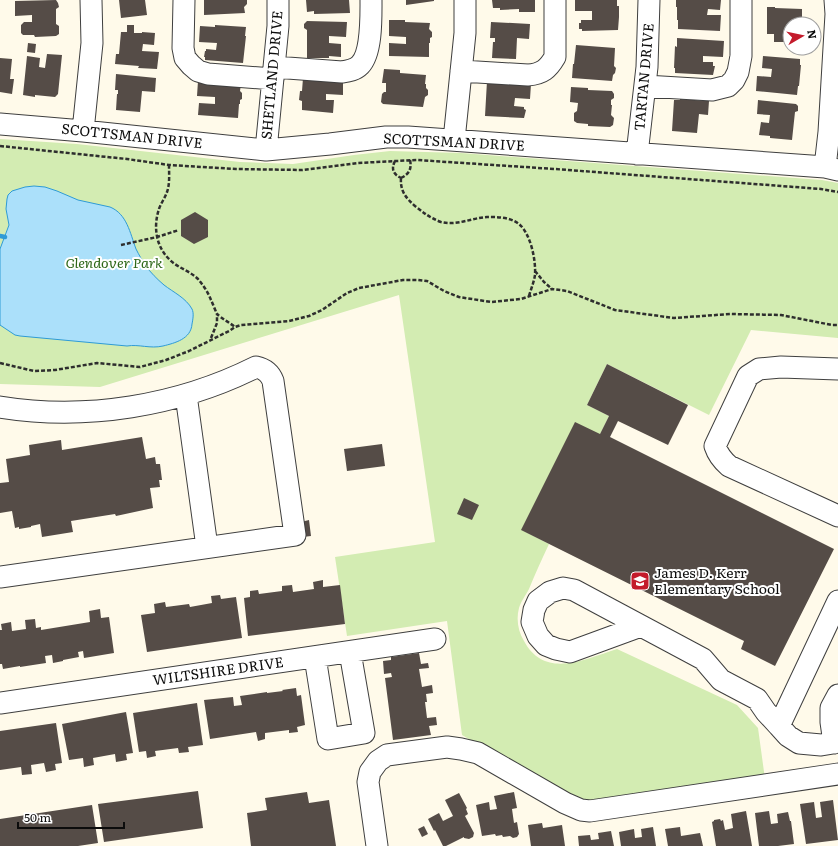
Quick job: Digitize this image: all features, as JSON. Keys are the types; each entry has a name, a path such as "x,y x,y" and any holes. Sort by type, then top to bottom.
{"street":[{"path":"83,131 92,43 90,0"},
{"path":"184,0 182,48 185,58 190,66 198,71 208,74 351,71 359,66 365,59 368,50 371,0"},
{"name":"SHETLAND DRIVE","path":"266,150 278,26 278,0"},
{"path":"454,140 465,33 465,0"},
{"path":"461,71 528,75 536,74 544,70 550,65 555,57 555,0"},
{"name":"TARTAN DRIVE","path":"637,154 647,67 649,0"},
{"path":"645,86 712,90 728,86 734,80 738,72 740,56 741,0"},
{"path":"832,169 836,0"},
{"name":"SCOTTSMAN DRIVE","path":"0,124 266,150 386,137 408,137 832,169"},
{"path":"0,407 68,412 125,408 186,395 224,382 256,367 267,371 274,381 295,535 0,577"},
{"path":"838,369 775,367 759,369 748,376 715,446 717,453 729,466 838,516"},
{"path":"186,395 207,548"},
{"path":"641,626 570,652 546,645 538,636 532,622 534,610 538,601 550,592 562,588 574,590 703,659 721,680 757,699 766,712 788,736 799,743 821,745 836,743 831,722 831,708 838,695"},
{"path":"779,726 838,600"},
{"name":"WILTSHIRE DRIVE","path":"0,704 435,639"},
{"path":"314,657 328,739 364,733 350,652"},
{"path":"377,846 368,782 370,772 378,762 388,755 447,748 461,749 478,754 565,803 581,810 590,811 838,774"}],"path":[{"path":"0,146 127,159 169,165 236,170 302,170 358,163 410,160 821,189 838,192"},
{"path":"401,178 406,176 410,171 410,160"},
{"path":"396,161 393,166 393,171 401,178"},
{"path":"169,165 167,192 156,217 157,237 160,246 164,253 176,266 192,274 198,280 206,290 217,314 235,327"},
{"path":"401,178 402,191 407,199 427,216 442,222 456,223 487,217 507,218 519,224 527,235 531,244 535,262 534,277 529,297"},
{"path":"121,245 157,237 179,230"},
{"path":"535,270 552,290"},
{"path":"0,363 34,371 55,370 97,363 140,367 166,360 189,351 235,327 289,321 309,316 322,310 347,293 359,288 403,280 427,281 444,291 459,297 491,302 521,299 552,290 567,291 615,310 674,318 730,314 781,315 838,325"},
{"path":"211,339 217,314"}],"green space":[{"name":"Glendover Park","path":"0,139 77,144 240,162 293,164 390,151 461,153 822,180 838,183 838,338 751,330 709,415 607,364 587,405 609,416 600,434 522,530 549,544 518,612 518,625 520,633 533,653 543,660 554,663 566,663 579,661 617,649 737,705 758,728 765,779 584,807 462,735 447,621 347,636 335,557 435,542 399,295 100,387 0,384"}],"water":[{"path":"34,186 45,187 78,200 110,207 116,210 124,219 136,249 145,265 164,285 183,298 192,309 193,316 191,329 186,337 177,342 158,347 127,346 20,336 15,335 0,325 0,249 9,225 6,209 7,199 8,195 12,191"}],"building":[{"path":"56,0 59,7 56,9 56,24 59,26 59,34 56,36 35,37 34,35 23,35 21,33 21,25 24,22 32,22 32,15 15,16 15,1"},
{"path":"119,0 145,0 147,15 121,18"},
{"path":"204,0 247,0 247,4 244,7 245,13 204,15"},
{"path":"306,0 349,0 350,13 314,14 314,11 307,12"},
{"path":"406,0 434,0 434,1 406,5"},
{"path":"492,0 535,0 535,12 519,12 519,9 500,10 500,8 493,8"},
{"path":"575,0 617,0 617,6 619,6 618,30 582,31 582,29 579,29 579,23 581,23 581,20 592,20 592,11 575,11"},
{"path":"676,0 721,0 720,10 708,9 707,15 721,15 720,31 678,29"},
{"path":"767,7 802,9 802,16 782,16 782,42 774,42 774,34 767,34"},
{"path":"389,20 430,23 429,29 432,32 432,37 430,38 429,43 429,57 389,56 389,43 406,44 406,37 389,36"},
{"path":"307,21 347,22 346,37 329,36 329,43 341,44 341,57 329,56 329,58 307,58 307,30 304,28 304,24"},
{"path":"491,22 530,24 529,39 517,38 516,59 492,58 493,42 495,42 495,38 490,38"},
{"path":"127,25 134,25 134,33 155,33 154,45 143,44 142,51 159,52 157,69 138,68 139,66 115,64 116,54 119,54 121,32 127,32"},
{"path":"215,25 246,27 243,63 205,60 204,57 206,49 216,50 217,43 199,42 200,26 215,27"},
{"path":"677,38 724,41 723,57 703,56 703,62 713,62 713,66 715,66 713,75 675,73 675,46 677,47"},
{"path":"28,43 36,44 35,53 27,52"},
{"path":"576,45 615,48 614,66 616,68 612,81 572,78"},
{"path":"47,54 62,55 58,94 55,97 35,95 35,97 23,95 27,56 40,58 39,67 45,68"},
{"path":"763,56 800,59 801,65 797,95 756,91 757,76 771,77 772,69 762,68"},
{"path":"0,58 12,59 10,79 14,79 12,94 0,92"},
{"path":"384,69 400,70 400,73 426,75 425,84 428,90 428,95 425,97 423,107 383,104 381,102 382,94 386,92 386,83 382,83"},
{"path":"116,74 156,78 155,92 142,91 140,112 116,110 118,90 115,90"},
{"path":"303,78 343,81 343,95 326,94 326,100 334,100 333,113 302,110 302,101 299,100 300,91 302,91"},
{"path":"198,81 241,84 240,91 242,93 242,99 240,100 239,104 238,118 198,115 199,103 215,104 215,97 197,96"},
{"path":"487,81 531,84 530,99 515,98 514,106 524,107 526,110 524,118 485,116"},
{"path":"571,87 588,88 588,90 612,91 614,94 614,98 611,100 611,115 614,118 613,125 610,127 588,126 588,124 577,123 574,121 574,113 577,111 578,103 570,102"},
{"path":"674,100 709,101 708,115 699,114 697,133 672,131"},
{"path":"758,100 796,104 798,106 798,111 795,112 792,140 770,138 770,136 759,135 761,122 769,123 770,115 757,114"},
{"path":"195,212 208,220 208,237 194,244 181,236 181,220"},
{"path":"607,364 688,405 668,445 618,421 610,437 834,549 775,666 741,649 744,641 521,530 575,422 600,434 609,416 587,405"},
{"path":"142,437 146,459 155,457 156,464 160,464 162,480 159,480 160,487 150,488 153,508 116,516 115,514 71,521 73,532 42,537 40,524 19,529 19,527 15,528 12,511 0,513 0,483 9,482 6,459 30,455 29,445 61,440 62,450"},
{"path":"382,444 385,466 347,471 344,449"},
{"path":"464,498 479,505 472,520 457,514"},
{"path":"309,520 311,536 303,537 301,522"},
{"path":"323,580 323,587 340,585 345,624 248,636 244,598 250,597 250,591 258,590 259,594 282,591 282,586 292,585 293,592 314,589 313,582"},
{"path":"220,595 221,599 236,597 242,638 147,652 141,615 155,613 154,604 165,602 166,607 189,604 190,607 212,603 211,596"},
{"path":"100,609 101,618 109,617 114,653 84,658 83,651 78,652 79,657 53,663 52,655 45,656 46,663 3,669 2,664 0,664 1,624 11,622 12,631 26,629 25,620 35,619 36,628 41,627 41,630 90,622 89,611"},
{"path":"419,653 421,664 428,663 429,668 419,669 422,687 432,685 433,693 426,694 427,702 425,702 427,718 436,717 437,725 429,726 431,735 393,740 385,678 392,677 391,673 384,674 383,661 391,660 391,657"},
{"path":"296,688 297,696 301,695 305,725 297,727 298,732 289,733 289,730 265,733 265,739 258,741 256,732 210,739 204,700 233,697 234,706 242,705 240,696"},
{"path":"197,703 203,745 188,747 189,752 179,753 178,748 155,751 156,756 147,758 146,751 139,752 133,713"},
{"path":"126,712 133,753 126,754 127,760 116,762 115,754 93,758 94,765 84,767 83,758 69,760 62,724"},
{"path":"56,723 62,763 55,764 56,770 46,772 44,763 31,765 32,774 22,775 21,767 0,770 0,731"},
{"path":"198,791 203,828 104,842 98,804"},
{"path":"307,792 309,803 329,800 336,846 251,846 247,813 267,810 265,798"},
{"path":"514,792 517,808 512,809 514,823 517,822 519,834 517,837 503,837 502,835 496,836 495,834 482,836 476,805 489,802 490,810 497,809 494,796"},
{"path":"459,793 467,808 468,814 465,816 474,833 473,837 469,839 464,837 443,846 428,819 439,813 443,821 453,816 445,800"},
{"path":"833,800 838,840 806,844 800,804 814,802 816,818 822,817 820,802"},
{"path":"92,805 98,843 78,846 0,846 0,819"},
{"path":"746,811 752,846 716,846 712,822 720,819 721,821 723,820 725,830 733,828 731,814"},
{"path":"769,811 771,824 778,823 777,814 788,812 791,821 794,844 759,846 755,813"},
{"path":"542,823 543,828 562,825 565,846 531,846 528,825"},
{"path":"424,826 428,834 422,837 418,829"},
{"path":"653,827 656,846 621,846 619,832 634,829 635,838 642,837 641,829"},
{"path":"680,827 681,836 700,833 703,846 668,846 665,829"},
{"path":"611,831 614,846 579,846 578,836 590,835 591,840 599,839 598,833"}],"waterway":[{"path":"0,236 5,237"}],"place":[{"name":"James D. Kerr Elementary School","path":"640,581"}]}
